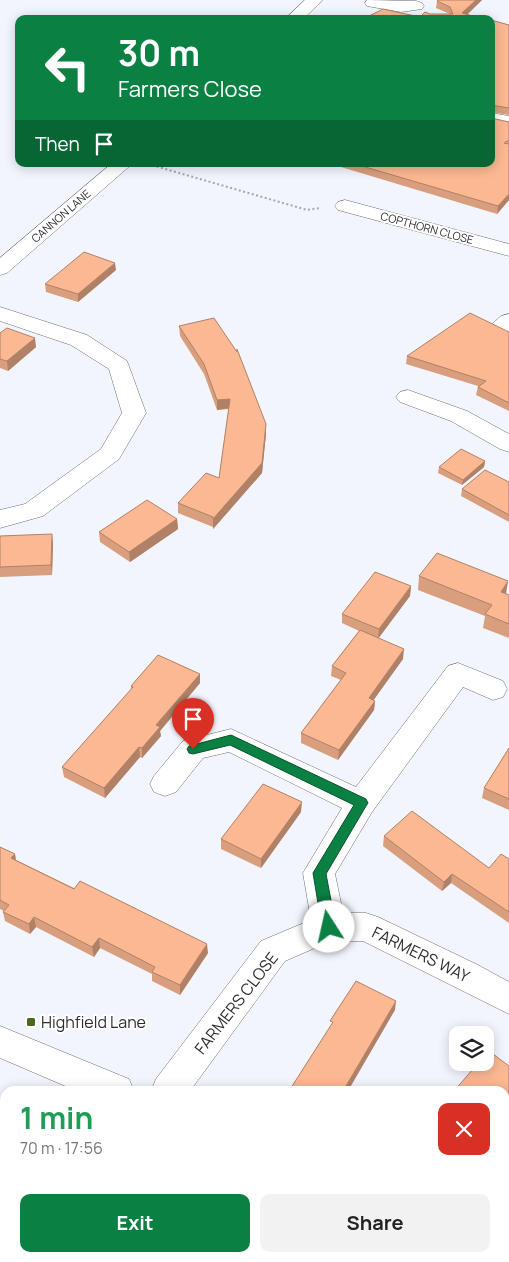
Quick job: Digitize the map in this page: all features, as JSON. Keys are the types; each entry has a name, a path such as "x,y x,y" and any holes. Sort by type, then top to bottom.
{"street":[{"path":"297,15 315,0"},
{"path":"373,3 421,6"},
{"path":"495,119 509,122"},
{"name":"CANNON LANE","path":"0,269 119,167"},
{"name":"COPTHORN CLOSE","path":"345,206 509,250"},
{"path":"0,314 79,340 119,366 134,413 110,454 34,510 0,519"},
{"path":"509,321 501,326 509,330"},
{"path":"408,397 458,416 509,444"},
{"path":"329,927 319,873 361,803 458,673 493,689"},
{"path":"165,784 193,749 231,740 361,803"},
{"name":"FARMERS WAY","path":"329,927 366,927 466,975 509,999"},
{"name":"FARMERS CLOSE","path":"173,1086 273,951 329,927"},
{"path":"0,1042 104,1086"}],"path":[{"path":"158,167 307,210 345,206"}],"building":[{"path":"476,0 462,13 469,15 422,15 425,12 430,14 453,14 450,7 437,1"},
{"path":"383,9 411,15 371,15"},
{"path":"495,21 509,25 509,108 495,106"},
{"path":"495,119 509,122 509,140 504,143 509,144 509,194 498,206 365,167 495,167"},
{"path":"84,252 115,263 78,294 45,284"},
{"path":"470,313 509,332 509,403 478,387 486,381 407,356"},
{"path":"214,318 237,352 237,349 266,424 262,463 213,519 213,517 178,503 206,473 219,478 230,399 217,400 204,364 179,326"},
{"path":"7,328 35,338 7,361 0,359 0,333"},
{"path":"461,449 485,461 463,480 439,467"},
{"path":"485,470 509,482 509,515 462,489"},
{"path":"147,500 177,519 129,552 99,532"},
{"path":"52,534 51,565 0,567 0,536"},
{"path":"437,553 508,581 501,592 509,595 509,624 485,614 492,605 419,576"},
{"path":"375,572 411,586 379,629 342,614"},
{"path":"360,630 404,649 369,698 375,701 339,750 301,733 346,673 332,666"},
{"path":"158,655 200,674 156,725 160,727 142,748 139,747 104,788 62,767 133,687 131,686"},
{"path":"509,748 509,799 484,788"},
{"path":"263,784 302,802 261,859 221,839"},
{"path":"412,811 489,868 501,854 509,859 509,912 452,874 444,882 384,836"},
{"path":"0,847 15,854 11,858 74,889 80,881 207,944 180,985 152,972 155,967 99,938 92,947 34,917 29,924 3,912 9,905 0,900"},
{"path":"356,981 396,1001 346,1086 292,1086 333,1022 330,1021"},
{"path":"494,1055 509,1066 509,1086 458,1086 471,1071 494,1071"}],"place":[{"name":"Highfield Lane","path":"31,1022"}],"route":[{"path":"193,749 231,740 361,803 319,873 329,927"}]}
